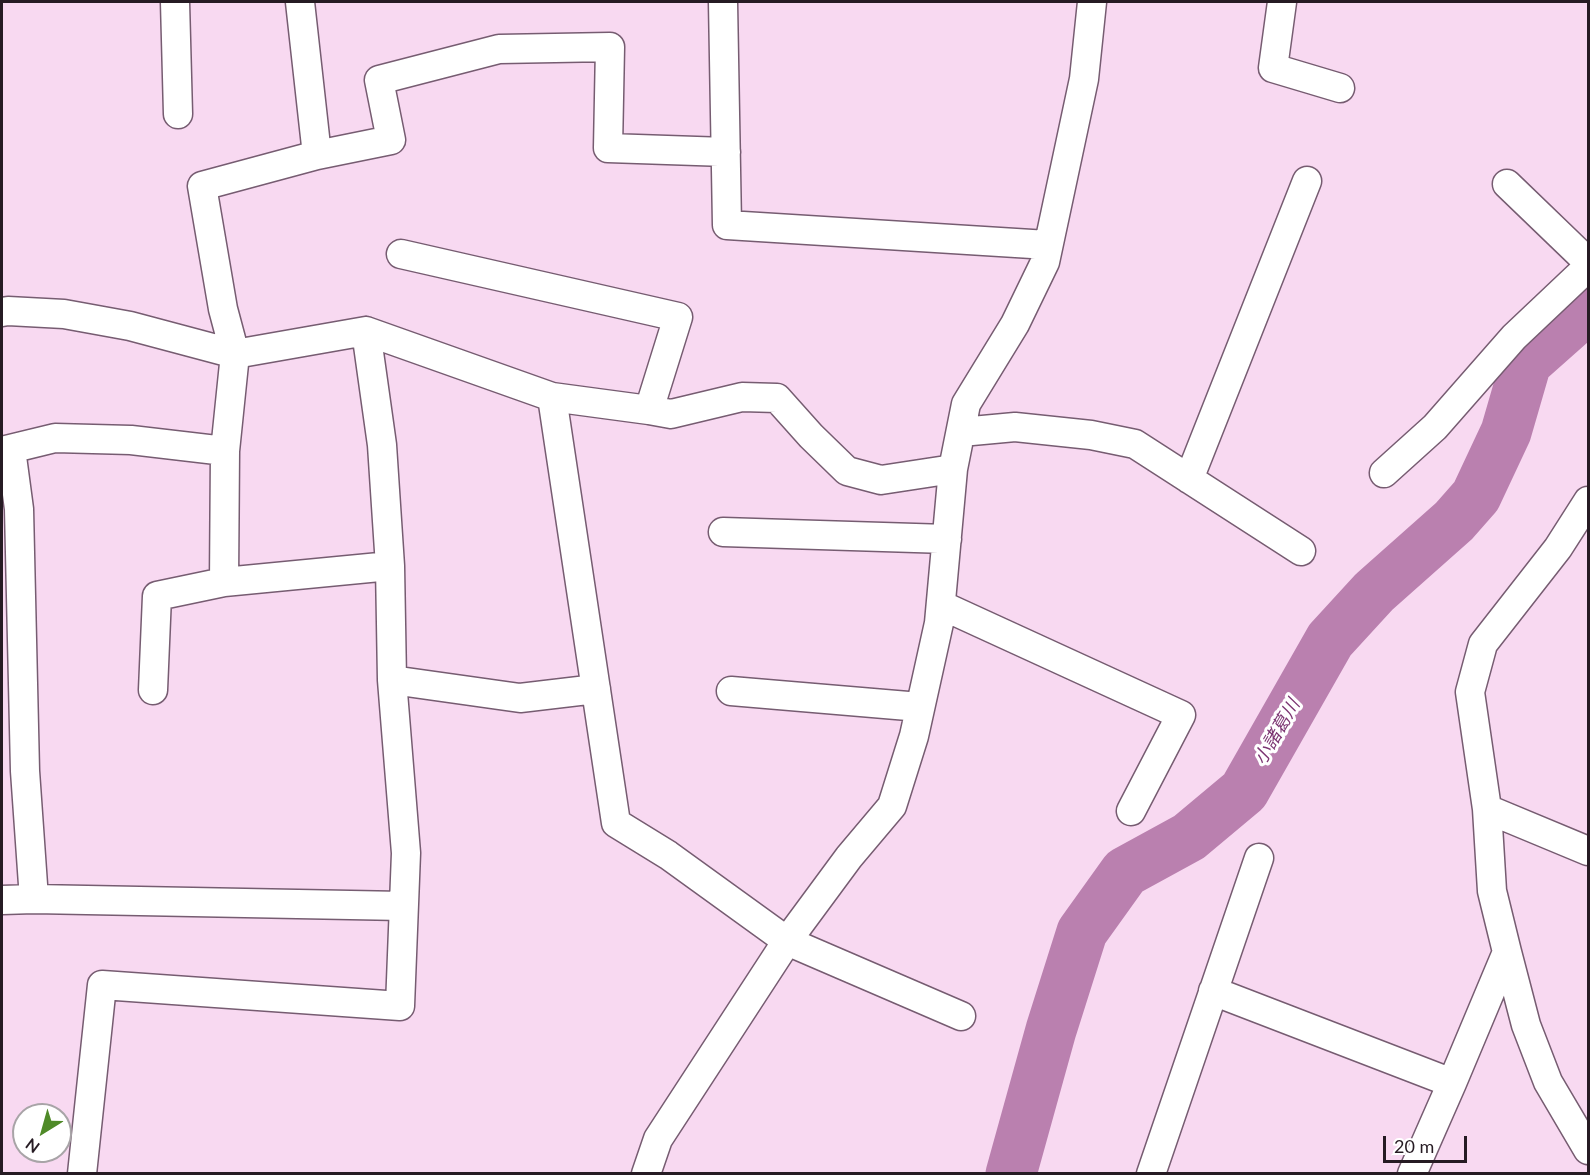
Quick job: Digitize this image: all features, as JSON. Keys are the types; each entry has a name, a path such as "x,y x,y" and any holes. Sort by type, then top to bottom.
{"street":[{"path":"175,2 178,114"},
{"path":"300,2 317,155"},
{"path":"723,2 727,225 1048,245"},
{"path":"646,1173 658,1139 787,941 849,857 892,806 914,736 939,623 953,469 966,404 1015,324 1044,262 1084,79 1092,2"},
{"path":"1282,2 1273,68 1340,88"},
{"path":"224,582 225,451 235,354 223,309 202,186 317,155 391,140 379,80 499,49 610,46 608,148 726,152"},
{"path":"1189,479 1307,181"},
{"path":"1507,184 1588,262"},
{"path":"401,254 678,317 649,410"},
{"path":"1384,473 1435,427 1514,337 1588,267"},
{"path":"2,312 64,314 130,326 235,354 366,331 552,397 671,414 742,397 777,398 847,471 881,480 953,469"},
{"path":"82,1173 102,986 400,1006 406,853 392,680 390,566 382,445 366,331"},
{"path":"552,397 616,823 668,855 787,941 960,1016"},
{"path":"960,432 1016,427 1091,435 1135,444 1301,551"},
{"path":"34,899 6,450 55,438 131,440 225,451"},
{"path":"1586,1136 1548,1082 1526,1025 1492,891 1487,808 1470,692 1483,644 1558,548 1588,501"},
{"path":"723,532 947,539"},
{"path":"153,690 157,596 224,582 390,566"},
{"path":"941,605 1181,715 1131,811"},
{"path":"392,680 520,698 596,689"},
{"path":"731,691 920,707"},
{"path":"1487,808 1588,851"},
{"path":"1151,1173 1259,858"},
{"path":"2,900 403,906"},
{"path":"1412,1173 1507,952"},
{"path":"1213,992 1452,1083"}],"waterway":[{"name":"小諸葛川","path":"1011,1174 1051,1030 1082,932 1125,872 1189,837 1244,791 1330,640 1374,592 1454,521 1476,496 1506,432 1526,363 1588,308"}]}
